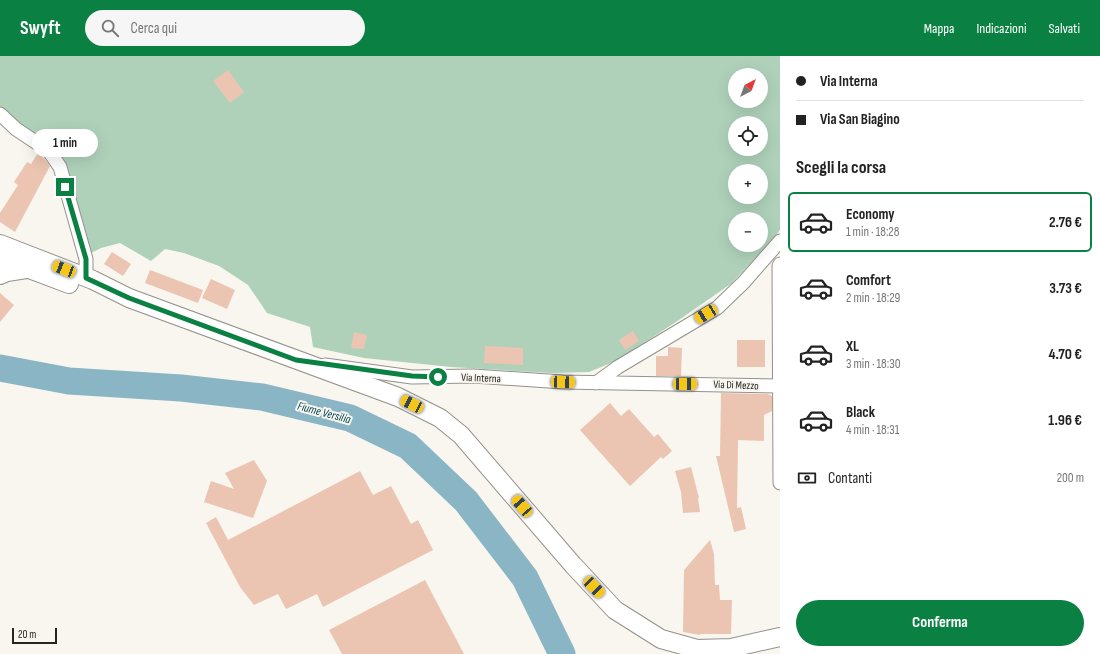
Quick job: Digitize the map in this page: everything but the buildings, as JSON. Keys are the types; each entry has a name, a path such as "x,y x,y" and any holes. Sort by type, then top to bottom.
{"main road":[{"path":"0,244 86,278 129,298 398,397 440,418 461,435 573,565 616,610 661,639 697,649 704,649 731,648 780,636"},
{"path":"0,251 43,267 53,265"},
{"path":"0,258 26,269 82,288 119,293"},
{"path":"0,275 7,272 26,269"}],"street":[{"path":"0,114 16,129 49,151 60,167 86,259 86,278"},
{"path":"596,383 618,367 717,308 744,282 780,241"},
{"path":"780,264 780,483"},
{"name":"Via Interna","path":"296,360 412,376 473,376 596,383"},
{"name":"Via Di Mezzo","path":"596,383 780,386"}],"green space":[{"path":"0,56 780,56 780,230 768,244 768,212 728,212 728,252 761,252 732,283 616,361 589,372 550,373 451,367 364,358 313,347 310,327 267,313 248,285 219,266 184,253 165,249 151,261 120,243 101,248 81,258 52,161 0,123"}],"waterway":[{"name":"Fiume Versilia","path":"0,368 69,381 181,388 262,397 350,418 408,446 466,501 525,578 562,654"}],"route":[{"path":"65,187 86,259 86,278 129,298 296,360 370,371 412,376 438,377"}]}
